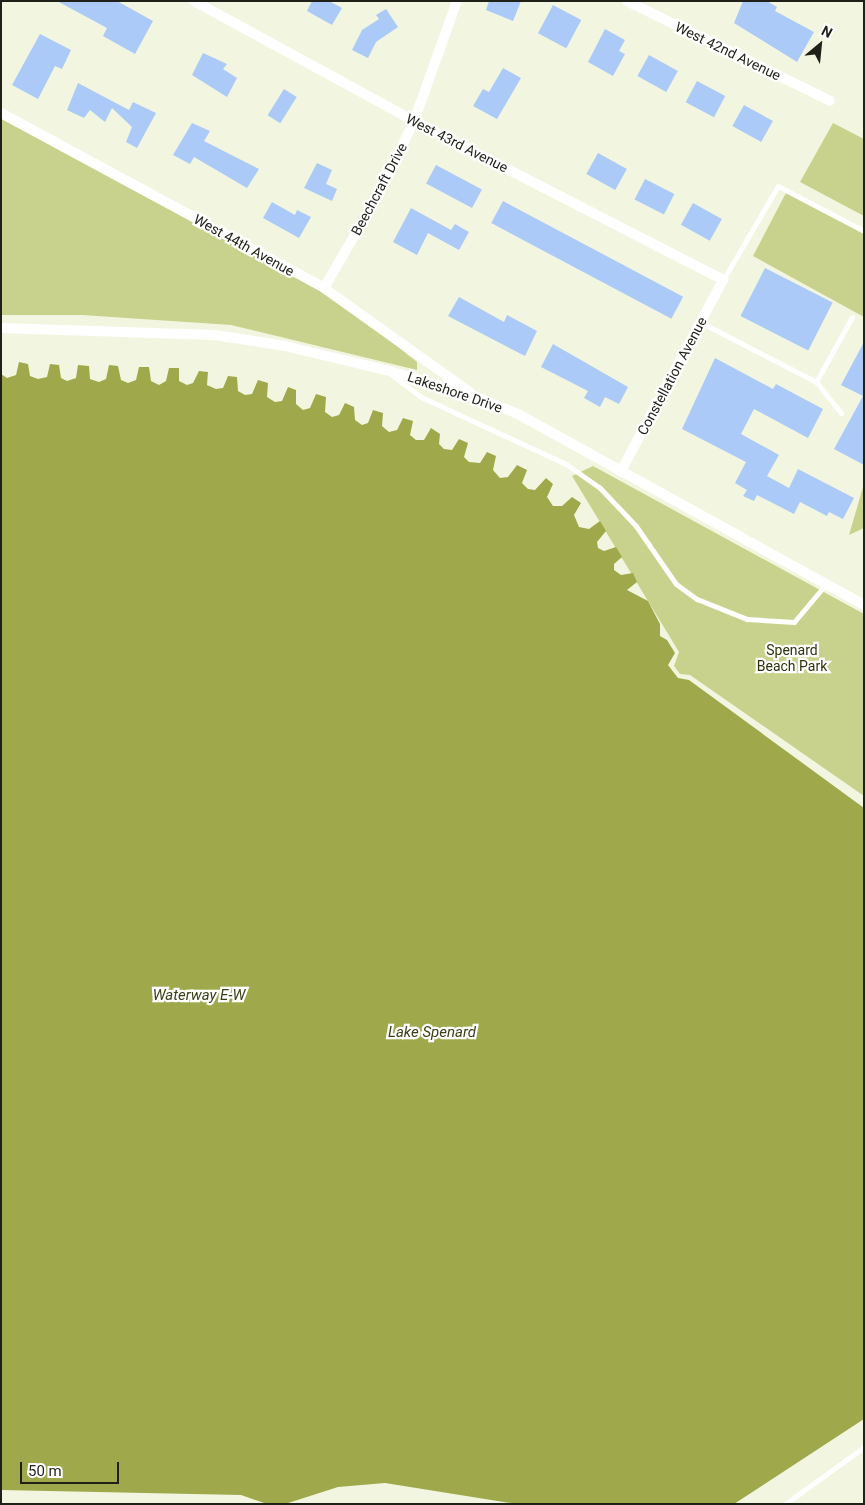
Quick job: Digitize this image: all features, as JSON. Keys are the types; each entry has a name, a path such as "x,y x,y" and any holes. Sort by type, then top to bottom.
{"street":[{"name":"West 43rd Avenue","path":"194,1 414,121 723,280"},
{"name":"Beechcraft Drive","path":"324,288 382,188 414,121 457,1"},
{"name":"West 42nd Avenue","path":"627,1 830,101"},
{"name":"West 44th Avenue","path":"1,113 324,288 474,396"},
{"name":"Constellation Avenue","path":"621,471 723,280"},
{"name":"Lakeshore Drive","path":"1,328 215,336 285,346 386,370 474,396 518,414 864,605"}],"lane":[{"path":"723,280 778,186 864,231"},
{"path":"816,382 852,317"},
{"path":"700,322 816,382 841,413"},
{"path":"386,370 421,397 566,464 600,488 636,526 676,584 697,599 747,619 794,622 826,584"},
{"path":"785,1504 864,1447"}],"green space":[{"path":"1,113 324,288 417,362 417,370 231,325 82,315 1,315"},
{"path":"833,123 864,139 864,216 800,182"},
{"path":"787,191 864,233 864,317 753,256"},
{"name":"Spenard Beach Park","path":"593,466 864,614 864,796 690,675 680,674 674,666 679,652 572,476"},
{"path":"863,487 864,528 849,535"}],"water":[{"name":"Lake Spenard","path":"19,362 28,364 30,376 38,379 47,377 50,364 59,365 61,378 67,381 76,378 78,365 89,366 90,379 99,382 106,379 109,365 118,366 121,380 128,383 136,380 139,367 149,367 151,381 159,385 166,381 169,368 179,368 179,381 187,385 193,383 199,371 208,372 207,385 216,389 223,388 228,376 237,377 238,391 245,395 252,394 258,380 268,383 267,397 275,402 282,401 288,387 296,390 296,404 303,410 310,408 316,394 326,397 325,412 332,417 339,415 345,403 354,407 355,420 362,425 368,423 373,410 383,413 382,426 389,432 397,430 403,418 413,421 410,435 416,440 424,440 431,428 440,434 439,444 444,449 452,450 459,439 468,443 464,457 469,462 480,463 487,452 496,456 493,470 500,478 508,477 517,465 527,470 522,483 528,489 535,490 546,478 553,484 547,497 553,506 562,506 572,497 581,503 574,515 579,527 589,529 600,521 606,531 597,542 598,548 604,551 616,547 622,557 614,564 614,570 621,575 633,573 637,582 627,590 648,601 660,624 660,636 667,640 675,653 668,665 678,678 689,680 864,808 864,1419 734,1504 517,1504 385,1483 338,1487 285,1504 267,1504 241,1495 1,1490 1,374 7,378 16,375"}],"building":[{"path":"57,1 117,1 153,21 135,54 103,36 107,28"},
{"path":"312,1 329,1 342,8 332,25 307,11"},
{"path":"489,1 521,1 513,21 486,10"},
{"path":"743,1 767,1 777,7 775,11 814,32 797,62 734,23"},
{"path":"553,5 581,20 566,48 538,33"},
{"path":"386,9 398,27 376,42 368,58 352,50 362,30 379,19 376,15"},
{"path":"605,29 625,40 619,51 625,54 613,76 588,62"},
{"path":"40,34 71,50 62,69 55,66 38,99 12,85"},
{"path":"203,53 227,64 223,69 237,78 227,97 192,75"},
{"path":"649,55 678,71 666,92 637,76"},
{"path":"503,68 521,78 497,119 473,106 483,89 489,92"},
{"path":"697,81 725,96 714,117 686,102"},
{"path":"78,83 129,110 133,102 156,113 137,148 126,142 132,127 112,108 105,122 90,110 84,118 67,110"},
{"path":"284,89 297,97 280,123 268,115"},
{"path":"744,105 773,121 761,142 732,126"},
{"path":"192,123 210,131 204,141 259,169 247,188 194,157 190,164 173,155"},
{"path":"598,153 627,169 615,190 586,174"},
{"path":"317,163 332,170 326,184 337,189 332,201 304,188"},
{"path":"436,165 482,189 472,208 426,184"},
{"path":"645,179 674,194 664,214 635,199"},
{"path":"503,201 683,297 671,319 491,223"},
{"path":"272,202 295,215 297,210 311,217 299,238 263,218"},
{"path":"693,203 722,219 710,241 681,225"},
{"path":"411,208 451,230 455,224 469,232 459,250 428,233 417,255 393,242"},
{"path":"765,268 833,303 808,351 740,316"},
{"path":"459,297 504,322 507,315 537,331 525,356 448,316"},
{"path":"864,342 864,465 834,449 863,396 841,385"},
{"path":"553,344 628,387 619,404 605,397 600,407 584,398 588,391 541,367"},
{"path":"715,358 773,389 776,384 823,409 808,438 754,409 741,434 779,455 767,476 789,488 798,469 854,498 843,519 829,512 827,516 800,502 794,514 757,495 754,501 743,496 747,490 735,483 746,462 682,429"}],"water label":[{"name":"Waterway E-W","path":"199,996"}]}
